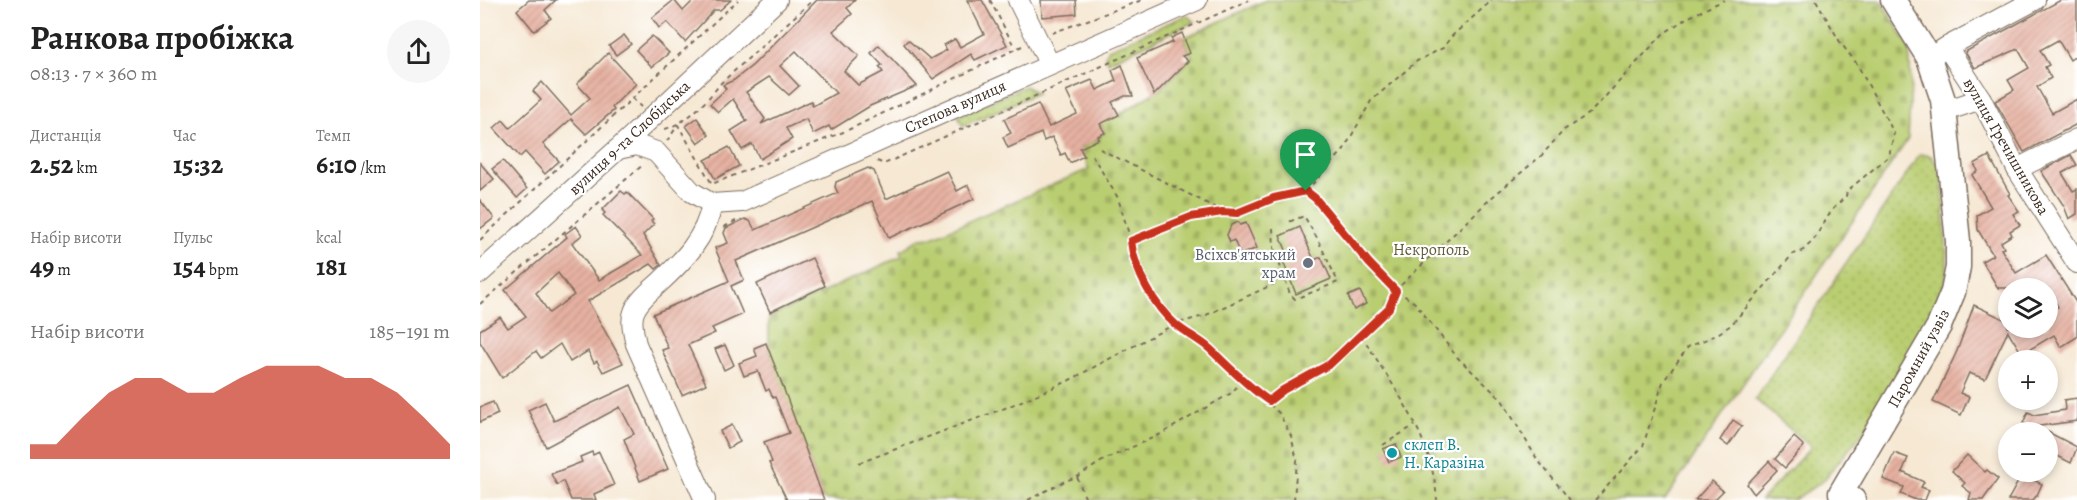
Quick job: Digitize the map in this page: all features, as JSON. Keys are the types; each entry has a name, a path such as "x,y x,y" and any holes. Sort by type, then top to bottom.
{"main road":[{"name":"вулиця Гречишникова","path":"1893,0 1938,53 1946,119"},
{"name":"Паромний узвіз","path":"1844,498 1939,326 1953,292 1958,241 1946,119"}],"street":[{"name":"вулиця 9-та Слобідська","path":"480,273 618,149 777,0"},
{"path":"1018,0 1049,63"},
{"name":"Степова вулиця","path":"710,213 723,205 742,202 1049,63 1197,0"},
{"path":"1938,53 2035,0"},
{"name":"вулиця Гречишникова","path":"1938,53 1981,99 2017,169 2077,263"},
{"path":"1946,119 1981,99"},
{"path":"2017,169 2077,139"},
{"path":"618,149 637,145 652,150 710,213 683,261 646,295 634,311 632,328 636,344 705,500"}],"path":[{"path":"480,240 738,0"},
{"path":"664,144 678,125 712,95 721,83 813,0"},
{"path":"990,0 1015,49"},
{"path":"678,125 712,184 846,131 1037,39 1142,0"},
{"path":"873,160 884,164 1249,0"},
{"path":"1131,241 1191,217 1222,212 1237,213 1274,198 1306,191 1343,151 1371,101 1417,61 1443,48 1451,37 1492,0"},
{"path":"1269,401 1283,390 1330,364 1353,340 1361,336 1389,308 1396,291 1490,199 1542,155 1564,130 1590,113 1663,34 1685,19 1724,0"},
{"path":"1595,500 1643,446 1663,382 1688,347 1731,325 1792,254 1801,252 1813,241 1832,210 1846,196 1847,190 1889,156 1894,133 1888,119 1873,98 1857,64 1840,42 1816,0"},
{"path":"1100,149 1222,212"},
{"path":"1092,155 1118,198 1131,241 1133,258 1175,324 1199,340 1241,380 1269,401 1285,424 1296,453 1294,500"},
{"path":"480,304 644,163"},
{"path":"1306,191 1315,198 1369,263 1396,291 1415,303 1457,357 1502,400 1537,459 1570,500"},
{"path":"710,213 723,227 745,216"},
{"path":"1273,228 1274,248 1295,299 1338,282 1304,216 1286,223"},
{"path":"859,463 1005,408 1066,382 1152,339 1175,324 1204,316 1285,279"},
{"path":"1361,336 1393,383 1420,431 1435,476 1437,500"},
{"path":"1028,500 1077,477 1104,460 1154,438 1178,422 1188,419 1233,393 1241,380"},
{"path":"1383,445 1415,425"},
{"path":"1077,477 1086,500"}],"green space":[{"name":"Некрополь","path":"1266,0 1880,0 1909,46 1911,85 1908,139 1665,500 824,500 769,351 769,317 902,256 900,251 920,238 932,237 1089,169 1080,148 1099,139 1098,136 1105,133 1094,111 1113,118 1161,89 1192,57 1184,38"},
{"path":"1187,15 1194,22 1108,62 1105,56 1108,49"},
{"path":"1025,86 1037,93 963,126 958,116"},
{"path":"1920,154 1931,156 1942,171 1947,264 1946,279 1925,336 1874,419 1823,481 1794,500 1761,500 1811,447 1755,399"}],"building":[{"path":"529,0 556,0 545,10 551,18 534,31 517,10"},
{"path":"674,0 683,11 694,0 731,0 720,10 714,10 685,42 667,22 659,28 652,18"},
{"path":"817,0 855,0 847,8 852,14 833,31 859,56 844,71 858,85 883,72 879,67 882,65 871,53 879,45 917,86 870,106 831,130 829,126 813,134 806,119 786,128 792,139 760,159 752,144 742,150 731,131 747,121 733,99 718,112 710,104 726,89 723,85 734,80 753,65","holes":["796,51 836,93 813,106 811,101 761,124 765,119 746,92 769,77 789,95 799,86 780,66"]},
{"path":"967,0 982,0 1007,45 975,60 971,54 933,79 904,44 908,40 930,59 947,50 944,45 955,39 960,47 984,34"},
{"path":"1041,0 1076,0 1077,14 1042,17"},
{"path":"2061,0 2077,0 2077,55 2070,60 2058,40 2040,50 2049,65 2045,67 2051,78 2037,87 2052,113 2077,99 2077,124 2024,152 1995,101 2014,90 2008,80 2029,68 2018,49 1975,68 1965,52"},
{"path":"1182,33 1190,53 1182,56 1188,61 1154,95 1137,58 1173,42 1171,38"},
{"path":"624,35 631,44 616,55 609,46"},
{"path":"652,36 669,53 652,67 636,50"},
{"path":"608,53 636,84 612,107 614,110 586,134 571,119 543,144 559,161 545,174 525,152 520,157 494,128 503,120 510,128 541,100 533,91 542,82 571,115 590,98 577,84"},
{"path":"1122,65 1133,96 1125,96 1112,102 1119,115 1100,124 1105,133 1098,136 1099,139 1080,148 1084,156 1070,163 1065,153 1061,155 1052,137 1044,141 1041,133 1008,148 1003,137 1011,133 1004,119 1038,104 1049,127 1077,114 1066,91 1092,80 1097,90 1116,81 1112,70"},
{"path":"697,118 709,135 698,143 686,126"},
{"path":"729,147 739,166 715,179 705,160"},
{"path":"2071,155 2077,165 2062,173 2073,191 2077,189 2077,214 2069,219 2064,206 2041,171"},
{"path":"1989,156 2010,194 2008,195 2019,211 2013,214 2020,225 2010,231 2012,235 2001,242 2004,248 2001,249 2016,273 2046,255 2077,304 2077,337 2061,347 2056,338 2058,338 2058,278 1998,278 1998,288 1982,261 1993,255 1978,230 1977,215 1991,207 1972,175 1978,171 1974,164"},
{"path":"503,161 527,189 517,198 492,169"},
{"path":"480,163 494,179 480,191"},
{"path":"868,168 874,171 886,199 947,171 957,191 968,185 974,199 889,238 872,201 736,261 744,280 731,286 743,314 712,328 715,333 688,345 706,384 682,395 662,350 668,348 653,314 729,281 715,248 728,243 724,233 726,228 745,219 750,221 755,230 838,193 835,187 836,182"},
{"path":"621,191 625,194 627,192 653,219 651,221 654,224 643,235 661,265 656,269 651,264 588,301 623,363 603,372 597,361 594,363 588,351 570,362 560,344 541,358 536,351 502,378 480,342 480,330 500,317 508,328 526,316 505,290 567,237 565,234 576,226 582,235 572,243 599,280 642,255 603,215 605,213 602,210","holes":["558,273 574,295 549,313 536,293"]},
{"path":"480,200 494,218 480,229"},
{"path":"1238,222 1240,225 1246,223 1257,248 1240,255 1234,240 1230,242 1227,235 1231,225"},
{"name":"Всіхсв'ятський храм","path":"1300,227 1314,260 1321,257 1331,279 1296,294 1283,261 1290,259 1280,236"},
{"path":"812,258 825,286 770,312 757,284"},
{"path":"1360,291 1366,304 1354,310 1348,296"},
{"path":"1974,305 1998,316 1998,338 2005,338 1985,379 1969,373 1960,393 1969,397 1961,415 1933,402 1957,351"},
{"path":"2012,338 2049,338 2029,350 2020,350"},
{"path":"766,343 824,500 787,500 769,463 772,462 764,442 789,433 775,397 773,398 769,389 766,391 758,371 744,376 739,363 757,356 754,348"},
{"path":"725,345 734,365 724,370 715,349"},
{"path":"631,385 668,469 640,481 624,439 634,434 620,407 546,447 528,410 545,402 554,421"},
{"path":"2077,398 2077,421 2058,424 2023,422 2028,412 2034,415 2065,410 2064,400"},
{"path":"493,402 498,414 480,422 480,407"},
{"path":"1733,420 1742,426 1728,446 1720,440"},
{"path":"732,425 740,442 728,448 720,431"},
{"path":"1794,437 1804,446 1785,468 1775,459"},
{"path":"2058,437 2077,447 2071,463 2058,456"},
{"name":"склеп В. Н. Каразіна","path":"1396,444 1401,457 1389,462 1383,449"},
{"path":"592,452 593,455 599,452 614,485 594,494 596,500 571,500 563,481 557,485 551,474 582,462 580,457"},
{"path":"1894,453 1908,458 1902,472 1924,482 1921,487 1929,490 1925,500 1916,500 1901,494 1904,487 1883,479"},
{"path":"1967,455 1985,472 1987,470 1998,479 1983,500 1969,500 1971,493 1962,486 1965,483 1952,471"},
{"path":"1769,461 1777,470 1754,494 1747,484"},
{"path":"1712,481 1723,491 1714,500 1695,500"},
{"path":"2018,482 2042,484 2033,500 2008,500"}],"place":[{"name":"Всіхсв'ятський храм","path":"1308,263"},
{"name":"склеп В. Н. Каразіна","path":"1392,453"}],"route":[{"path":"1306,191 1315,198 1334,223 1396,291 1389,308 1330,364 1283,390 1269,401 1241,380 1210,349 1175,324 1166,314 1133,258 1131,241 1191,217 1222,212 1237,213 1274,198 1306,191"}]}
